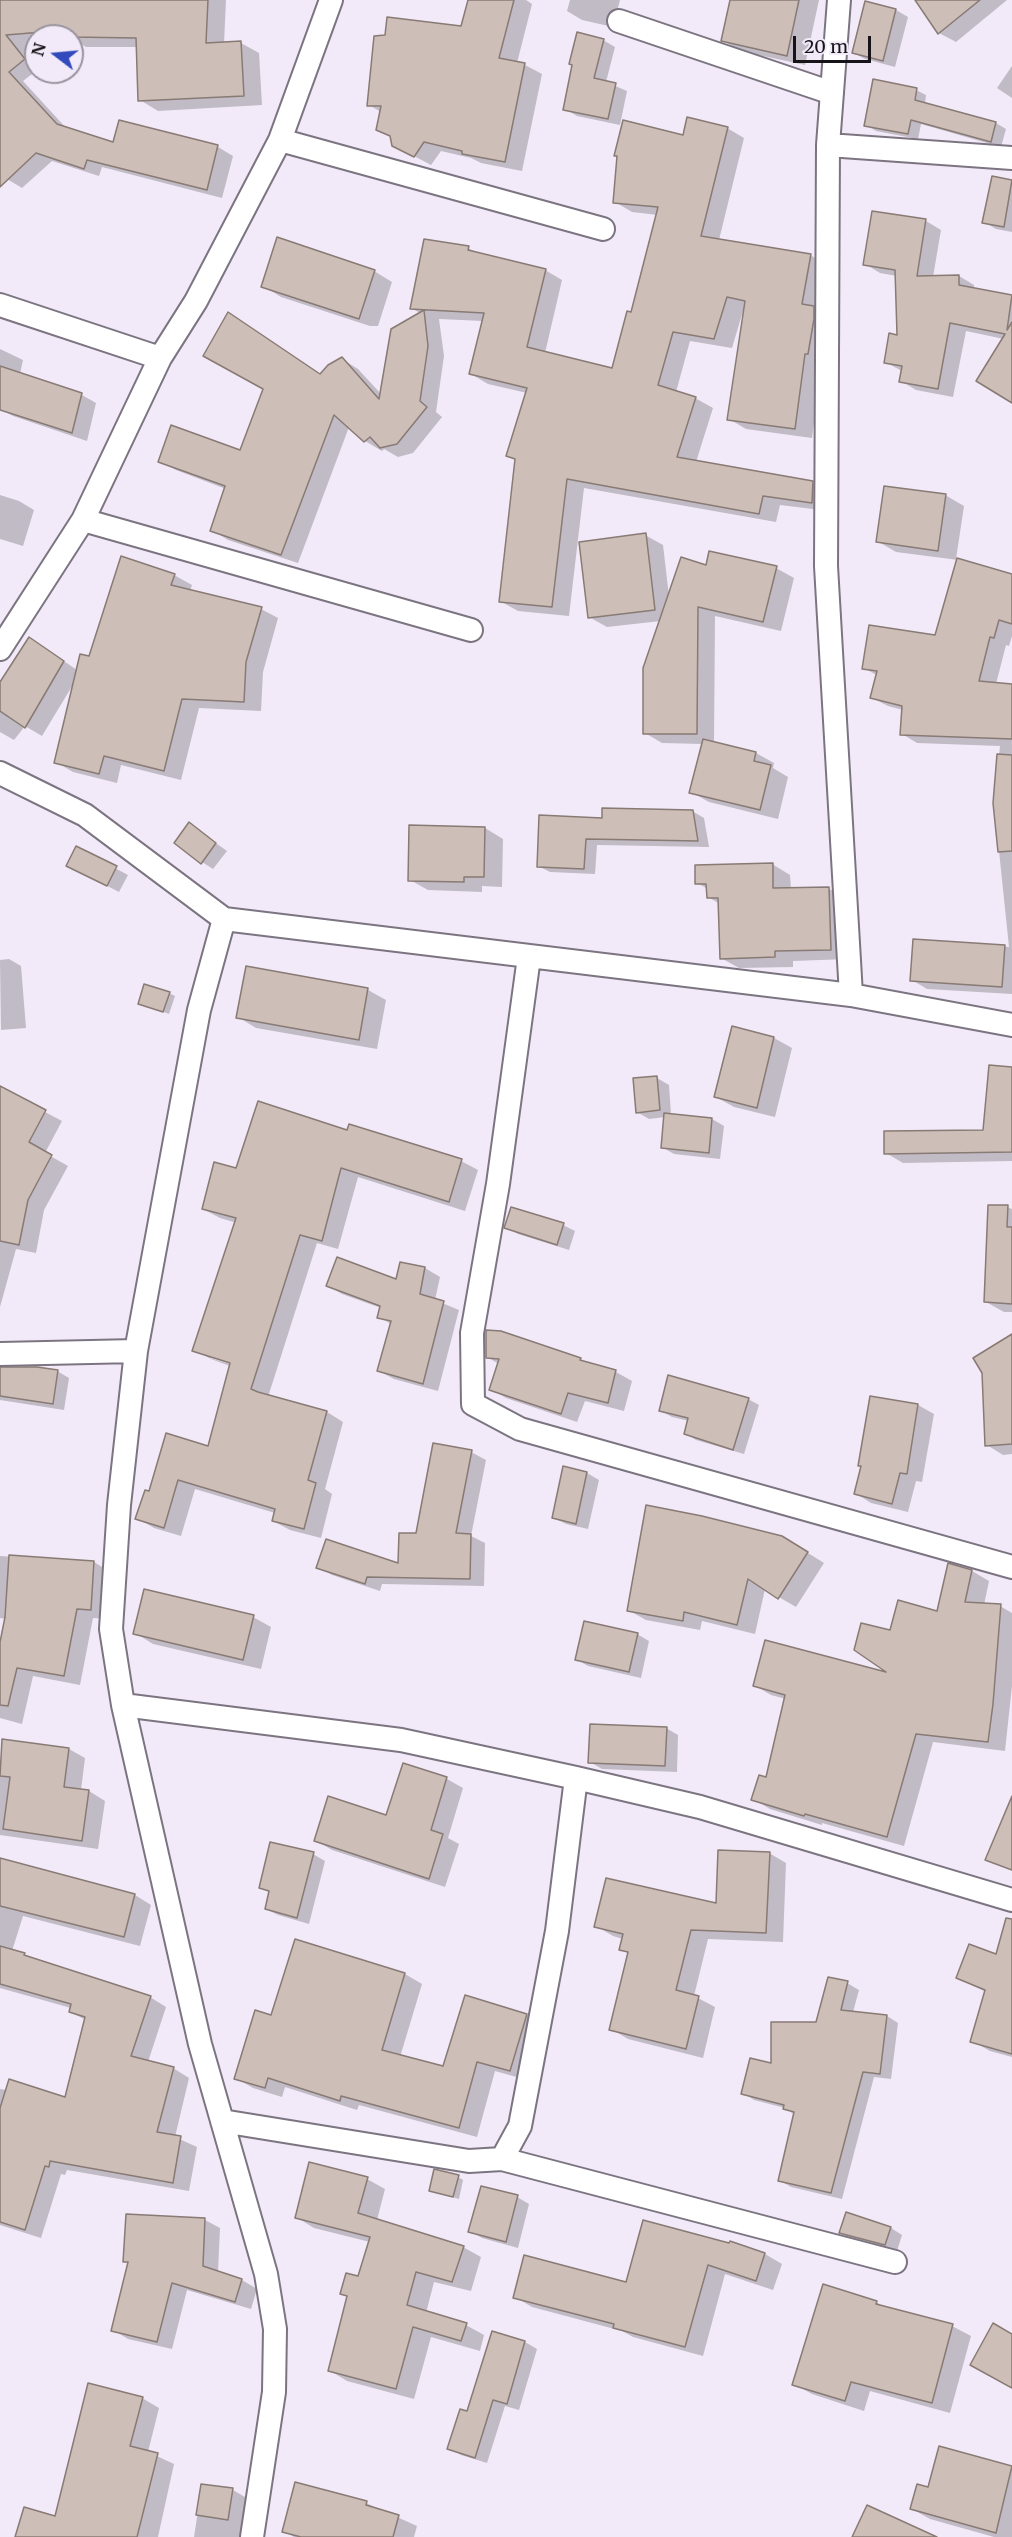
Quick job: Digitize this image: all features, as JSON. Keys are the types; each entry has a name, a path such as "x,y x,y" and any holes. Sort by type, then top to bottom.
{"street":[{"path":"0,649 83,520 160,358 196,301 280,140 331,0"},
{"path":"839,0 828,145 826,566 850,995"},
{"path":"619,21 832,93"},
{"path":"280,140 603,229"},
{"path":"828,145 1012,158"},
{"path":"0,305 160,358"},
{"path":"83,520 471,630"},
{"path":"0,773 85,815 224,919 850,995 1012,1025"},
{"path":"224,919 199,1010 136,1351 119,1505 111,1629 123,1705 200,2044 266,2274 275,2329 274,2392 252,2537"},
{"path":"529,957 498,1184 472,1333 473,1404 520,1429 1012,1567"},
{"path":"0,1354 136,1351"},
{"path":"123,1705 401,1740 576,1778 700,1807 1012,1900"},
{"path":"502,2159 520,2126 558,1931 576,1778"},
{"path":"222,2121 468,2161 502,2159 895,2262"}],"building":[{"path":"0,0 208,0 206,43 241,41 244,96 138,101 136,38 84,37 84,24 24,24 24,34 6,35 24,58 9,72 57,124 113,142 119,120 218,145 207,190 87,160 84,169 36,153 0,187"},
{"path":"468,0 514,0 499,58 525,63 505,162 462,154 462,151 424,142 414,157 392,146 390,136 376,130 381,106 367,106 374,36 385,35 387,17 461,26"},
{"path":"730,0 799,0 787,56 721,41"},
{"path":"915,0 980,0 938,34"},
{"path":"865,1 896,9 883,61 852,53"},
{"path":"577,32 604,39 594,78 616,83 608,119 563,110 572,65 569,64"},
{"path":"873,79 917,88 915,100 996,122 991,142 911,120 908,134 864,126"},
{"path":"687,117 728,127 701,236 811,254 802,304 814,306 814,319 808,354 805,354 795,429 727,420 745,301 727,297 714,339 673,332 658,385 696,397 677,457 813,481 812,503 763,496 759,514 567,479 552,607 499,602 515,459 506,456 527,388 469,374 484,313 410,309 424,239 469,246 468,250 546,269 527,347 612,368 627,311 631,312 658,207 613,203 617,156 614,156 623,120 683,135"},
{"path":"992,176 1012,180 1004,227 982,223"},
{"path":"872,211 926,219 917,276 959,275 959,285 1012,295 1007,330 1012,322 1012,403 976,381 1005,334 950,323 938,389 899,382 902,366 884,363 889,333 897,335 895,270 863,265"},
{"path":"277,237 375,270 359,319 261,287"},
{"path":"424,310 428,346 420,401 427,407 397,444 380,448 370,437 364,442 334,415 281,555 210,531 225,486 158,462 171,425 240,450 263,389 203,356 228,312 320,374 328,365 342,357 379,399 391,329"},
{"path":"0,366 82,393 72,433 0,410"},
{"path":"884,486 946,494 938,551 876,542"},
{"path":"646,533 655,610 588,618 579,542"},
{"path":"709,551 777,566 763,622 698,607 697,734 643,734 643,668 681,557 706,565"},
{"path":"121,556 175,574 171,585 262,607 246,662 244,702 182,699 164,771 104,756 99,774 54,763 80,654 89,656"},
{"path":"957,558 1012,574 1012,624 999,620 994,638 990,637 979,681 1012,684 1012,739 900,735 902,706 870,698 877,671 862,669 869,625 935,635"},
{"path":"29,637 64,661 25,728 0,711 0,682"},
{"path":"703,739 756,752 754,761 771,765 760,810 689,793"},
{"path":"997,754 1012,755 1012,851 998,852 993,803"},
{"path":"602,808 693,810 698,841 586,839 584,869 537,867 539,815 602,818"},
{"path":"189,822 216,843 201,864 174,843"},
{"path":"409,825 485,827 484,877 464,877 464,882 408,881"},
{"path":"76,846 117,866 107,886 66,866"},
{"path":"773,863 773,888 829,887 831,950 775,951 775,957 720,959 718,898 707,898 706,884 695,884 695,865"},
{"path":"913,939 1005,945 1002,987 910,981"},
{"path":"246,966 368,988 359,1040 236,1018"},
{"path":"144,984 170,992 163,1012 138,1004"},
{"path":"732,1026 774,1037 757,1108 714,1097"},
{"path":"989,1065 1012,1067 1012,1152 884,1154 884,1131 983,1130"},
{"path":"657,1076 660,1110 636,1113 633,1078"},
{"path":"0,1086 46,1110 29,1142 52,1155 28,1200 19,1245 0,1241"},
{"path":"258,1101 347,1130 349,1124 462,1159 449,1202 341,1168 322,1241 300,1235 251,1389 327,1411 308,1480 316,1483 304,1529 272,1521 275,1509 178,1480 164,1528 135,1519 145,1490 149,1491 166,1433 208,1446 230,1363 192,1351 236,1218 202,1209 214,1162 236,1168"},
{"path":"664,1113 712,1118 709,1153 661,1148"},
{"path":"988,1205 1008,1205 1007,1227 1012,1227 1012,1304 984,1302"},
{"path":"511,1207 564,1223 557,1245 504,1228"},
{"path":"337,1257 396,1279 400,1262 425,1267 420,1294 444,1301 423,1384 377,1371 391,1321 377,1318 380,1306 326,1286"},
{"path":"486,1330 501,1331 581,1358 580,1360 616,1370 608,1403 568,1393 561,1414 489,1390 499,1359 486,1358"},
{"path":"1012,1334 1012,1444 985,1446 982,1373 973,1358"},
{"path":"0,1367 37,1367 58,1370 53,1404 0,1396"},
{"path":"668,1375 749,1398 733,1450 684,1434 688,1418 659,1411"},
{"path":"870,1396 918,1404 907,1474 900,1473 892,1504 854,1494 861,1466 858,1466"},
{"path":"433,1443 472,1450 456,1533 471,1534 470,1579 367,1577 365,1584 316,1568 326,1539 398,1563 399,1533 416,1533"},
{"path":"563,1466 587,1472 576,1524 552,1518"},
{"path":"646,1505 782,1536 808,1552 778,1599 748,1579 737,1625 684,1612 683,1621 627,1611"},
{"path":"9,1555 94,1561 91,1610 77,1609 64,1676 17,1668 8,1706 0,1705 0,1642 5,1617"},
{"path":"948,1563 972,1570 965,1602 1001,1604 988,1742 916,1734 887,1837 751,1800 759,1775 766,1777 785,1695 753,1686 765,1640 886,1672 854,1650 861,1623 890,1630 898,1600 937,1611"},
{"path":"144,1589 254,1615 243,1660 133,1634"},
{"path":"584,1621 638,1633 629,1672 575,1660"},
{"path":"590,1724 667,1727 665,1766 588,1763"},
{"path":"2,1739 69,1748 64,1787 89,1790 82,1841 3,1829 10,1777 0,1776"},
{"path":"403,1763 447,1777 431,1830 443,1834 429,1879 314,1841 328,1796 386,1815"},
{"path":"1012,1796 1012,1870 985,1860"},
{"path":"270,1842 314,1852 297,1918 265,1909 269,1891 259,1888"},
{"path":"718,1850 770,1852 766,1933 691,1930 676,1990 699,1996 686,2049 609,2030 628,1952 619,1950 623,1934 594,1927 606,1878 716,1903"},
{"path":"0,1858 135,1894 124,1937 0,1906"},
{"path":"1006,1918 1012,1919 1012,2054 970,2042 985,1990 956,1978 969,1944 996,1954"},
{"path":"295,1939 405,1973 382,2050 443,2066 465,1995 527,2014 510,2071 477,2062 459,2128 341,2096 340,2101 268,2078 265,2088 234,2079 255,2010 271,2015"},
{"path":"0,1946 151,1996 131,2056 174,2067 157,2132 181,2136 173,2183 50,2161 49,2167 45,2166 25,2230 0,2222 0,2108 9,2079 65,2097 85,2017 69,2012 71,2004 0,1984"},
{"path":"828,1977 848,1981 841,2010 887,2015 880,2074 863,2072 831,2193 778,2181 794,2112 783,2109 784,2105 741,2094 750,2058 771,2063 771,2022 816,2022"},
{"path":"309,2162 368,2177 358,2213 464,2246 452,2282 416,2272 407,2305 467,2323 461,2341 413,2327 396,2389 328,2371 347,2296 340,2294 346,2273 358,2276 370,2237 295,2218"},
{"path":"434,2169 459,2175 453,2197 429,2191"},
{"path":"481,2186 518,2195 506,2242 468,2232"},
{"path":"846,2212 891,2227 885,2245 839,2233"},
{"path":"126,2214 205,2218 203,2266 242,2279 235,2302 172,2283 157,2342 111,2331 128,2262 123,2262"},
{"path":"643,2220 729,2243 730,2241 765,2253 756,2281 708,2265 685,2347 613,2328 614,2324 513,2298 524,2255 626,2282"},
{"path":"823,2284 877,2301 876,2304 953,2324 932,2403 851,2382 845,2401 792,2385"},
{"path":"993,2323 1012,2334 1012,2388 970,2365"},
{"path":"492,2331 525,2341 507,2404 493,2400 475,2458 447,2449 460,2409 467,2411"},
{"path":"88,2383 143,2397 130,2446 158,2453 137,2537 15,2537 24,2507 55,2516"},
{"path":"939,2446 1012,2466 996,2533 910,2509 917,2484 928,2487"},
{"path":"295,2482 367,2501 366,2505 399,2515 393,2537 301,2537 282,2532"},
{"path":"201,2484 233,2488 228,2520 196,2515"},
{"path":"867,2505 937,2537 852,2537"}]}
